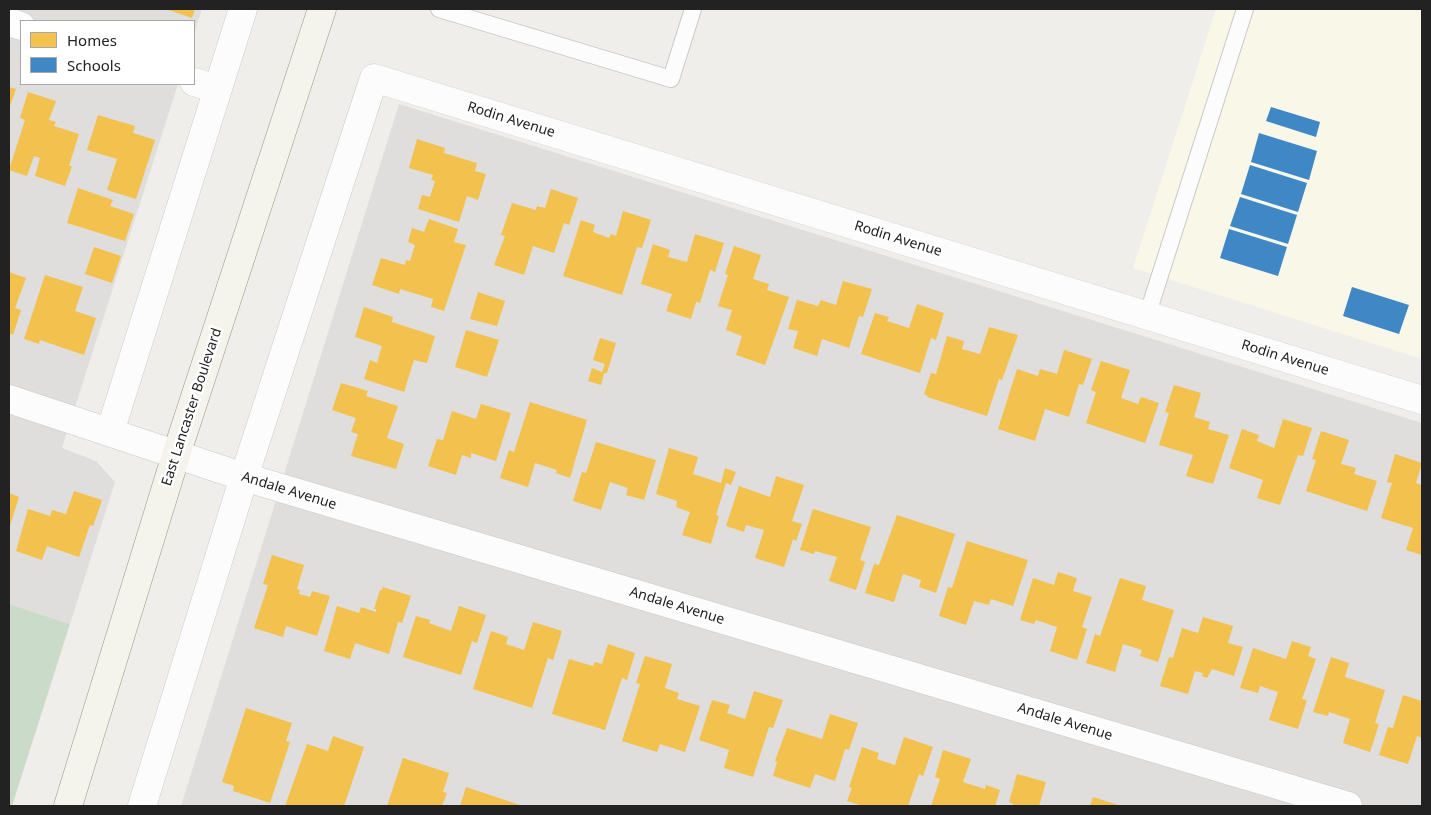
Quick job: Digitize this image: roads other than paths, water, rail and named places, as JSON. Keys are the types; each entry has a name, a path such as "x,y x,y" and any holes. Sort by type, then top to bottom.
{"main road":[{"name":"East Lancaster Boulevard","path":"68,806 176,455 322,9"}],"street":[{"path":"110,432 206,85 244,9"},
{"name":"Rodin Avenue","path":"244,477 374,78 1422,400"},
{"name":"Andale Avenue","path":"9,399 244,477 1348,806"},
{"path":"142,806 244,477"}],"lane":[{"path":"439,9 671,79 693,9"},
{"path":"1147,316 1244,9"}]}
